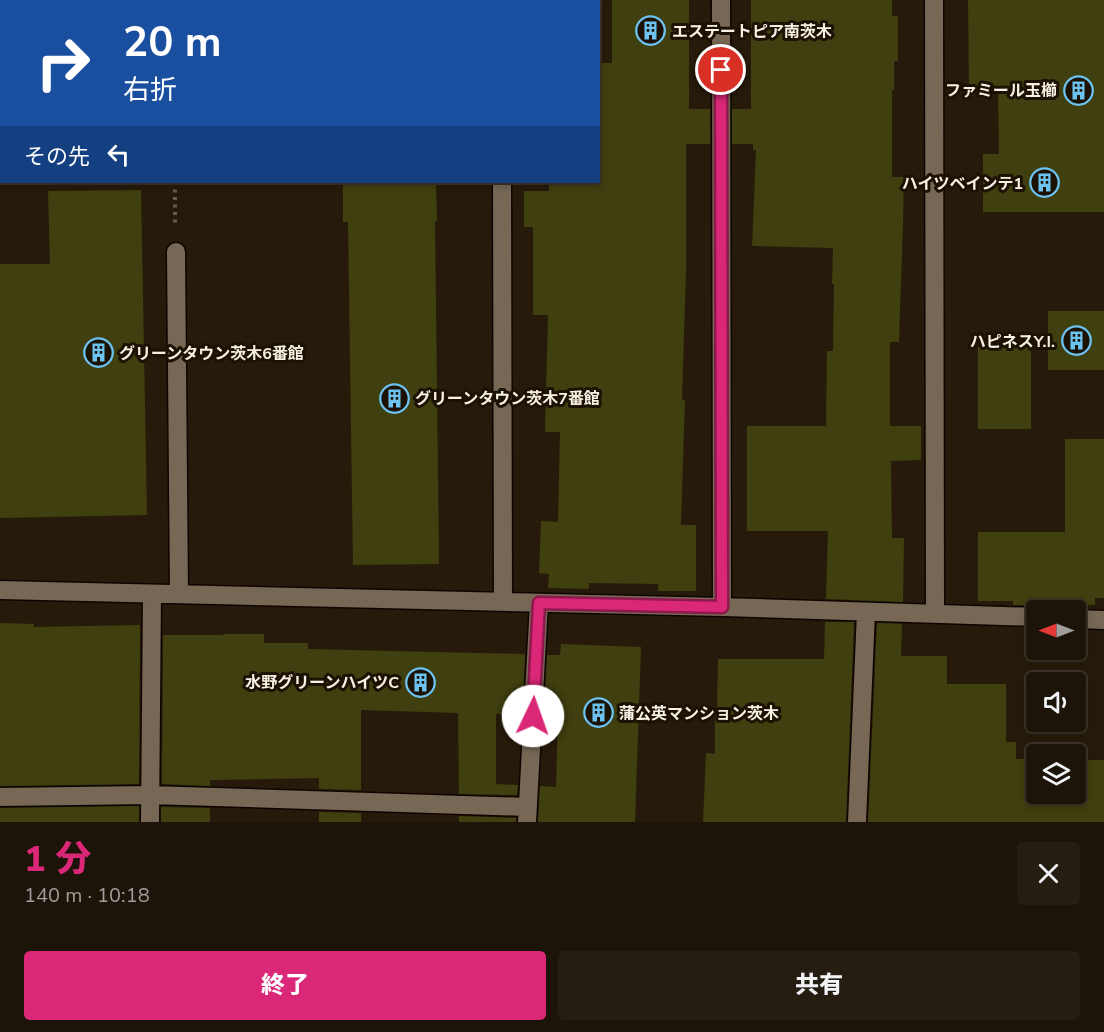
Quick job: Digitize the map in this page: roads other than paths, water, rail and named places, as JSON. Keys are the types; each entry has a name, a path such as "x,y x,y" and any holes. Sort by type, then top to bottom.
{"street":[{"path":"721,0 722,607"},
{"path":"934,0 935,614"},
{"path":"502,183 503,602"},
{"path":"176,252 179,594"},
{"path":"0,590 1026,617"},
{"path":"150,822 152,594"},
{"path":"0,797 150,795 527,815 539,603"},
{"path":"857,822 866,612"},
{"path":"1086,619 1104,620"}],"place":[{"name":"エステートピア南茨木","path":"651,31"},
{"name":"ファミール玉櫛","path":"1078,90"},
{"name":"ハイツベインテ1","path":"1044,183"},
{"name":"ハピネスY.I.","path":"1076,341"},
{"name":"グリーンタウン茨木6番館","path":"98,353"},
{"name":"グリーンタウン茨木7番館","path":"394,398"},
{"name":"水野グリーンハイツC","path":"420,682"},
{"name":"蒲公英マンション茨木","path":"598,713"}]}
